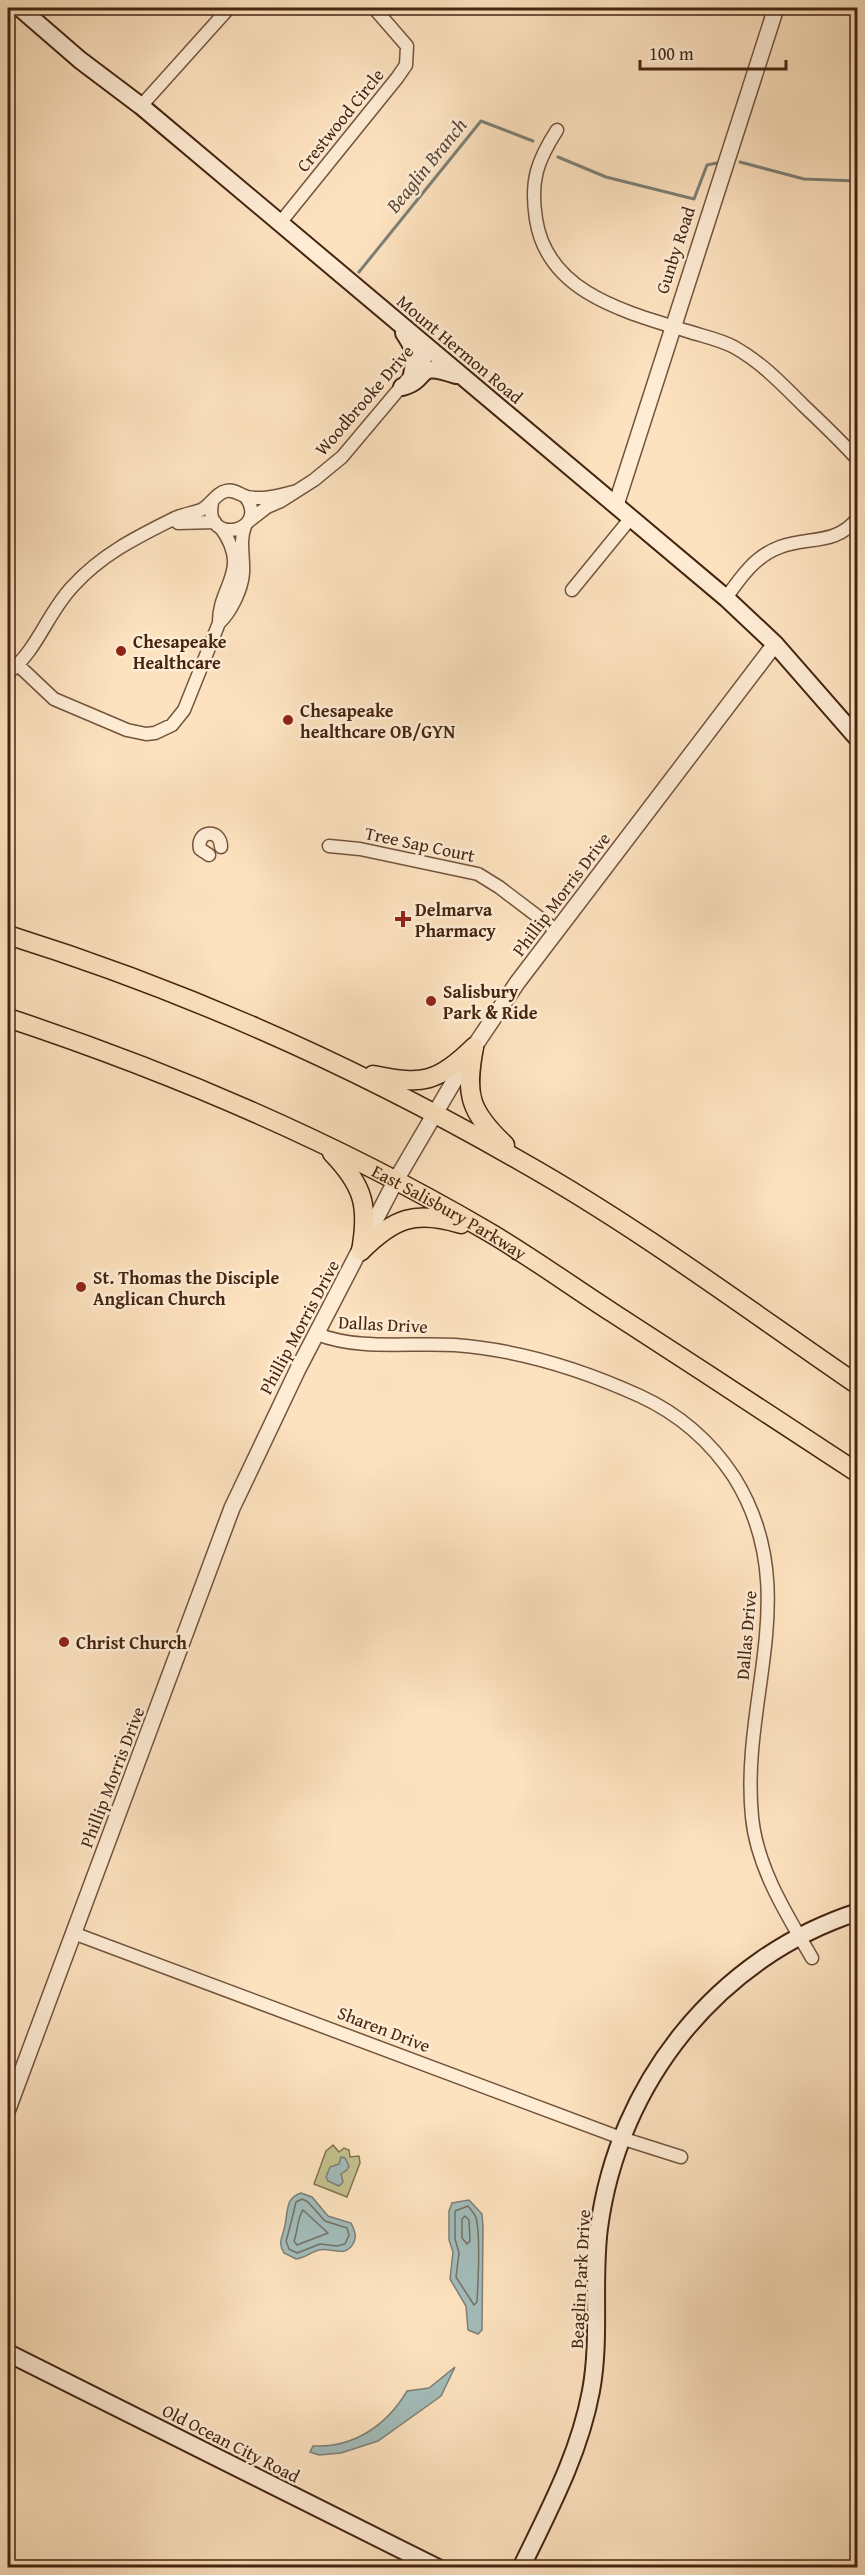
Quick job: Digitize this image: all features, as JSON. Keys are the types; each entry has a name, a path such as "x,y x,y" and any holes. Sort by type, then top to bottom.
{"main road":[{"name":"Mount Hermon Road","path":"20,8 80,60 141,106 726,598 776,644 858,739"},
{"path":"397,322 414,349 416,357 407,381 412,384 430,368 462,376"},
{"path":"8,935 170,992 352,1071 435,1113 524,1162 640,1234 858,1385"},
{"name":"East Salisbury Parkway","path":"8,1018 166,1074 321,1142 396,1180 489,1232 858,1473"},
{"path":"352,1071 420,1081 440,1075 474,1047"},
{"path":"474,1047 469,1081 473,1105 489,1129 524,1162"},
{"path":"321,1142 345,1167 359,1188 366,1215 361,1251"},
{"path":"361,1251 392,1224 418,1217 433,1217 489,1232"},
{"name":"Beaglin Park Drive","path":"521,2568 565,2478 583,2425 596,2354 599,2229 608,2181 621,2138 653,2073 689,2023 741,1974 799,1937 858,1912"},
{"name":"Old Ocean City Road","path":"8,2353 438,2568"}],"street":[{"path":"141,106 230,8"},
{"name":"Crestwood Circle","path":"280,223 398,78 406,65 407,46 374,8"},
{"name":"Gunby Road","path":"616,505 671,326 776,8"},
{"path":"557,130 538,162 535,182 537,227 546,253 564,277 609,304 717,340 745,354 771,374 858,460"},
{"name":"Woodbrooke Drive","path":"165,524 218,525 232,531 247,523 322,474 342,457 432,351"},
{"name":"Woodbrooke Drive","path":"8,673 32,648 56,606 71,587 93,566 128,541 212,503 224,491 233,490 245,496 269,497 293,492"},
{"path":"219,623 227,616 241,582 241,541 251,508 245,496"},
{"path":"18,665 54,699 127,730 146,734 155,733 172,725 183,713 219,623 219,612 232,580 234,566 231,547 212,516 212,503"},
{"path":"726,598 744,574 766,554 791,543 833,537 843,532 858,518"},
{"path":"572,590 630,519"},
{"name":"Phillip Morris Drive","path":"8,2109 232,1508 259,1449 396,1180 474,1047 517,983 776,644"},
{"path":"209,855 199,846 200,838 206,834 216,835 220,840 220,847"},
{"name":"Tree Sap Court","path":"329,846 360,849 478,874 499,886 557,931"},
{"name":"Dallas Drive","path":"317,1334 348,1343 444,1345 490,1349 558,1364 660,1406 692,1429 718,1456 747,1500 759,1530 769,1587 768,1617 753,1750 751,1809 754,1831 761,1857 812,1959"},
{"name":"Sharen Drive","path":"73,1933 621,2138 681,2157"}],"shaded area":[{"path":"333,2145 339,2152 344,2148 349,2150 350,2157 359,2156 360,2163 347,2197 314,2184 326,2151"}],"water":[{"path":"341,2157 345,2158 349,2166 341,2174 343,2182 339,2186 328,2181 326,2177 330,2167 339,2164"},
{"path":"301,2193 312,2197 328,2216 351,2223 355,2237 351,2247 343,2251 319,2250 296,2259 284,2253 281,2242 288,2206 292,2198"},
{"path":"469,2200 482,2214 483,2227 482,2330 478,2334 468,2330 466,2306 450,2279 453,2252 449,2240 449,2211 452,2203"},
{"path":"455,2367 441,2396 378,2441 341,2453 319,2455 310,2452 313,2446 342,2443 368,2432 390,2414 407,2391 429,2388"}],"waterway":[{"name":"Beaglin Branch","path":"359,272 481,121 533,141"},
{"name":"Beaglin Branch","path":"558,157 606,177 694,199 707,165 717,163"},
{"name":"Beaglin Branch","path":"740,162 804,179 857,181"}],"place":[{"name":"Chesapeake Healthcare","path":"121,651"},
{"name":"Chesapeake healthcare OB/GYN","path":"288,720"},
{"name":"Delmarva Pharmacy","path":"403,919"},
{"name":"Salisbury Park & Ride","path":"431,1001"},
{"name":"St. Thomas the Disciple Anglican Church","path":"81,1287"},
{"name":"Christ Church","path":"64,1642"}]}
